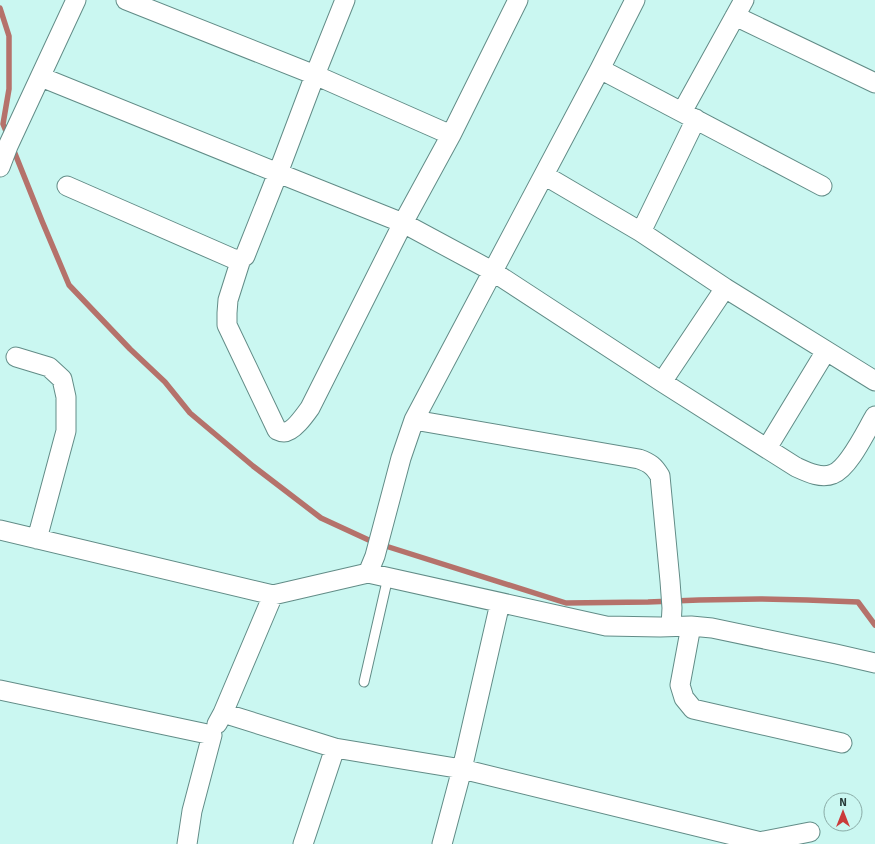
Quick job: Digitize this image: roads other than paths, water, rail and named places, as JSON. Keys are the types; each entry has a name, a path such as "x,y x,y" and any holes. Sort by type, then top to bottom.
{"street":[{"path":"3,157 76,0"},
{"path":"126,0 315,75 451,135"},
{"path":"345,0 245,256 241,259 228,300 226,313 227,325 278,430 283,432 288,431 300,421 310,408 403,223 451,135 518,0"},
{"path":"371,564 401,458 414,420 635,0"},
{"path":"640,232 689,116 740,8 875,83"},
{"path":"600,69 822,186"},
{"path":"38,84 278,173 403,223 492,271 662,382 796,467 809,473 820,476 833,474 845,465 875,416"},
{"path":"544,175 640,232 725,288 875,381"},
{"path":"67,186 234,259 241,259"},
{"path":"662,382 725,288"},
{"path":"767,448 826,351"},
{"path":"16,357 50,367 62,379 66,397 66,431 36,539"},
{"path":"414,420 639,458 656,468 660,476 672,617"},
{"path":"0,530 273,595 371,564"},
{"path":"371,564 388,577 606,626 660,627 672,617"},
{"path":"187,844 192,811 212,735 223,713 273,595"},
{"path":"442,844 462,769 500,603"},
{"path":"672,617 691,626 712,628 836,654 875,664"},
{"path":"691,626 680,685 684,698 693,709 842,743"},
{"path":"0,690 212,735"},
{"path":"223,713 335,748 462,769 753,843 810,832"},
{"path":"303,844 335,748"}],"lane":[{"path":"364,682 388,577"}],"waterway":[{"path":"0,8 9,36 9,89 3,124 8,136"},
{"path":"12,146 69,285 130,349 165,382 190,413 253,466 321,518 373,542 566,603 760,599 858,602 875,625"}]}
